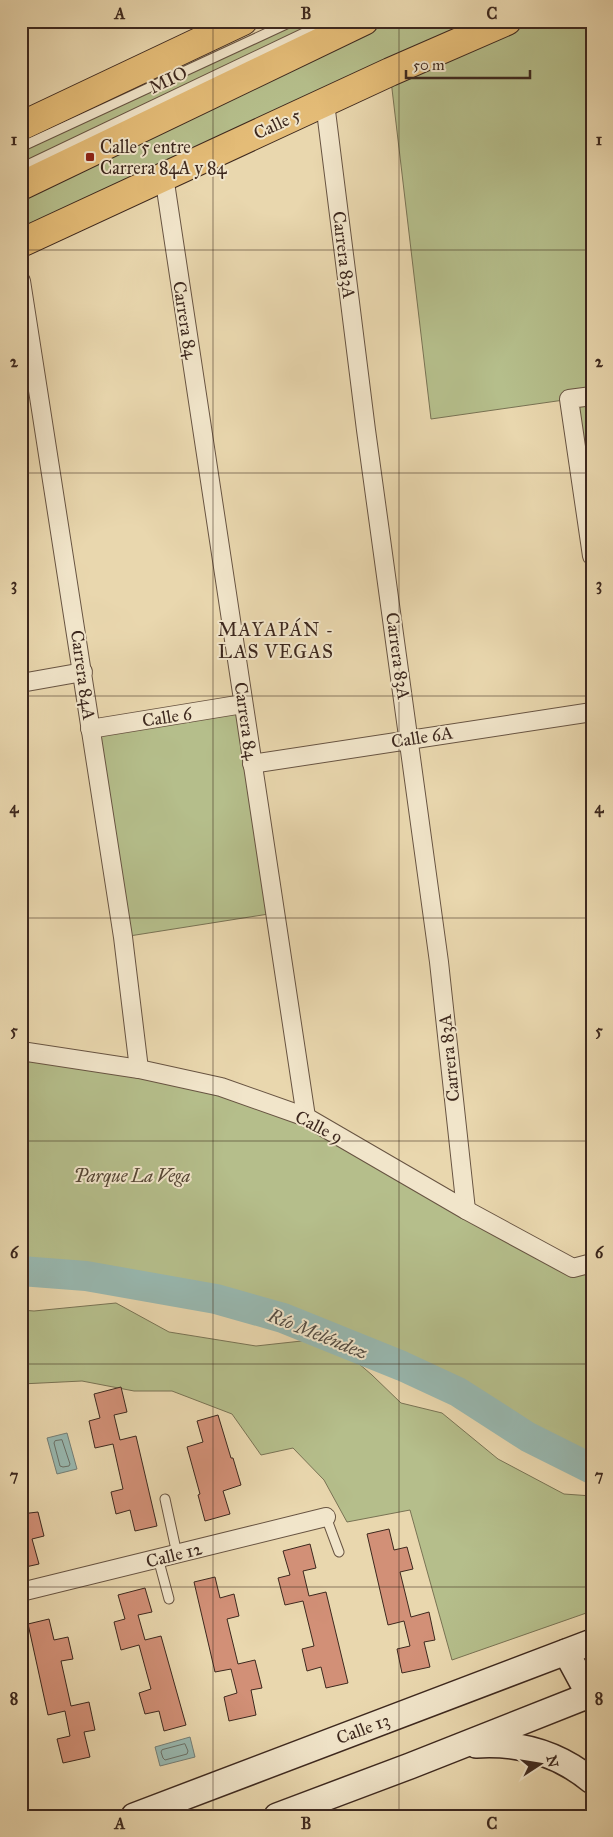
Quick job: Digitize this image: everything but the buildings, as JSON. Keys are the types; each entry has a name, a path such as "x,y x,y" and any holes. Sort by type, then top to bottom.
{"main road":[{"path":"21,126 243,21"},
{"path":"21,186 364,21"},
{"name":"Calle 5","path":"21,243 325,102 507,21"},
{"name":"Calle 13","path":"134,1816 592,1642"},
{"path":"277,1816 591,1696 566,1652"},
{"path":"461,1746 504,1744 531,1748 569,1764 592,1781"}],"street":[{"name":"Carrera 83A","path":"325,102 366,430 439,962 466,1210"},
{"name":"Carrera 84","path":"164,176 306,1117"},
{"name":"Carrera 84A","path":"21,282 124,937 139,1069"},
{"path":"592,396 569,400 592,556"},
{"path":"21,683 83,672"},
{"name":"Calle 6","path":"90,729 243,704"},
{"name":"Calle 6A","path":"252,764 592,712"},
{"name":"Calle 9","path":"21,1050 139,1069 221,1087 306,1117 466,1210 573,1268 592,1263"},
{"name":"Calle 12","path":"21,1592 326,1517"}],"lane":[{"name":"MIO","path":"21,147 293,21"},
{"name":"MIO","path":"21,168 328,21"},
{"path":"165,1499 176,1554"},
{"path":"326,1517 339,1552"},
{"path":"158,1558 169,1599"}],"green space":[{"path":"293,21 592,21 592,556 564,400 431,419 390,72 21,243 21,147"},
{"path":"243,704 275,913 123,937 90,729"},
{"name":"Parque La Vega","path":"21,1051 139,1069 306,1117 551,1255 592,1263 592,1469 528,1437 458,1392 402,1366 283,1318 216,1299 86,1276 21,1271"},
{"path":"116,1303 169,1332 256,1346 329,1338 401,1403 442,1413 498,1459 564,1494 592,1496 592,1611 452,1660 410,1510 347,1522 324,1480 293,1448 261,1455 232,1414 172,1391 134,1391 82,1381 21,1384 21,1310 34,1311"}],"water":[{"path":"67,1433 77,1469 57,1474 47,1438"},
{"path":"190,1737 195,1757 160,1766 155,1747"}],"waterway":[{"name":"Río Meléndez","path":"21,1271 86,1276 216,1299 283,1318 402,1366 458,1392 528,1437 592,1469"}],"place":[{"name":"Calle 5 entre Carrera 84A y 84","path":"90,157"}],"district":[{"name":"MAYAPÁN - LAS VEGAS","path":"276,640"}]}
